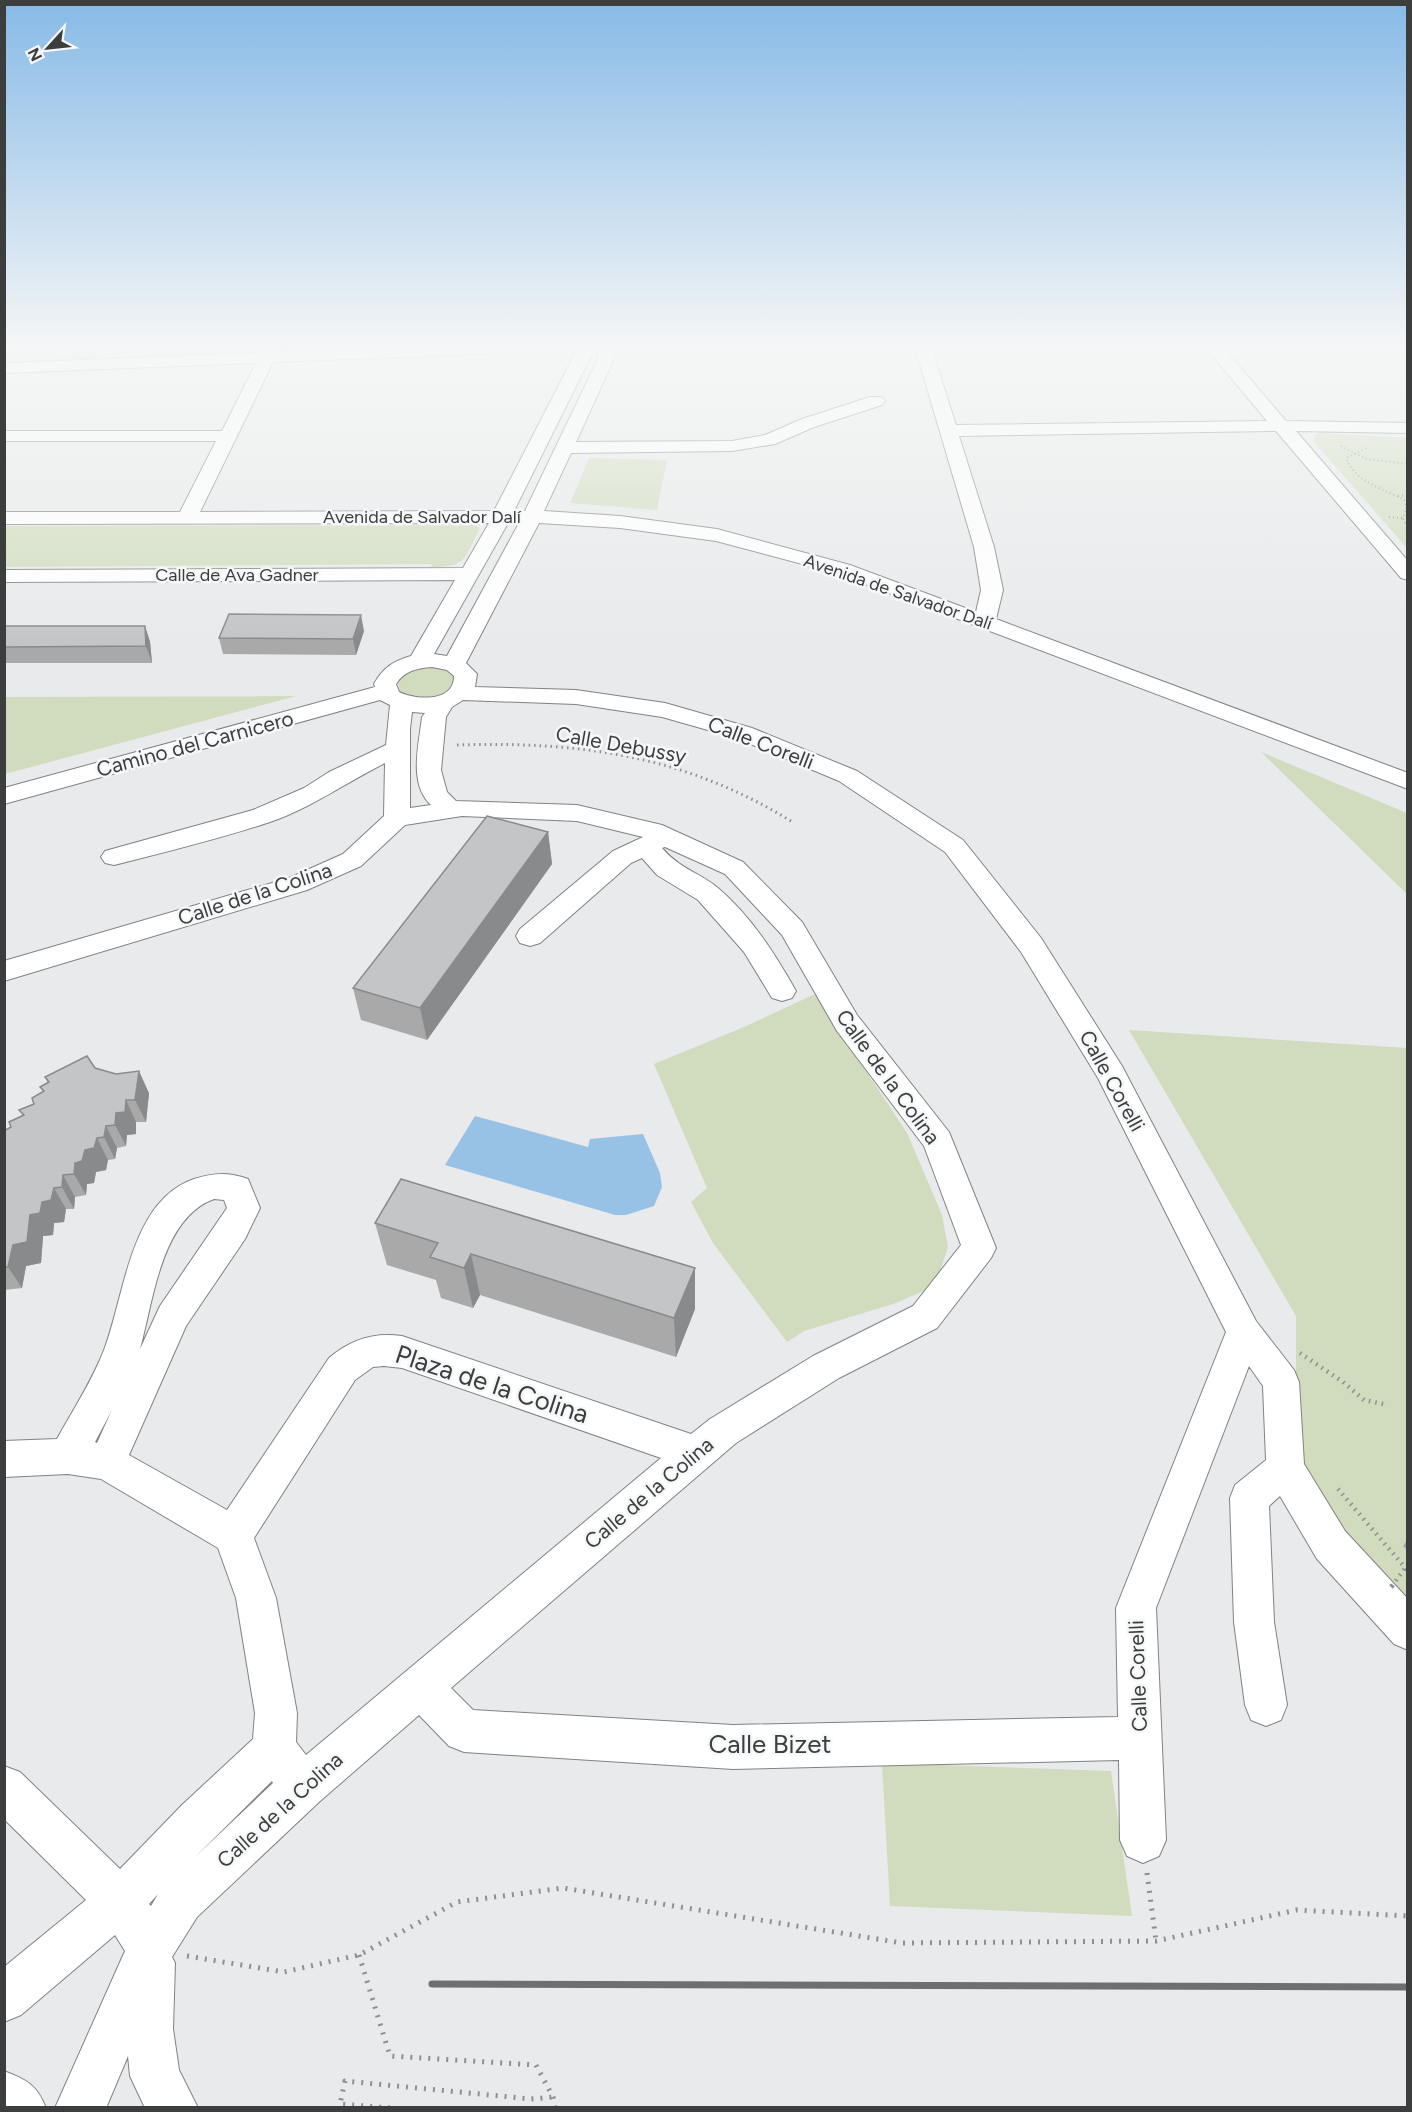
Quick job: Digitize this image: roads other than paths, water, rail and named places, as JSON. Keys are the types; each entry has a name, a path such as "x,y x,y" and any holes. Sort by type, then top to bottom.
{"street":[{"path":"188,516 223,443"},
{"path":"419,661 501,517 537,443"},
{"path":"454,664 531,517 567,443"},
{"path":"564,448 732,446 759,443"},
{"path":"952,443 984,547 992,590 985,622"},
{"path":"1297,443 1407,574"},
{"name":"Avenida de Salvador Dalí","path":"4,518 531,517 620,522 717,535 843,569 1407,782"},
{"name":"Calle de Ava Gadner","path":"4,576 470,574"},
{"path":"397,818 398,748 394,697 385,684 388,676 396,669 419,661 443,661 454,664 461,668 467,680 434,717 430,746 429,770 435,795 450,809"},
{"name":"Camino del Carnicero","path":"4,796 394,697 423,706 452,698"},
{"name":"Calle Corelli","path":"452,698 576,697 665,710 744,733 848,776 954,846 1030,945 1111,1074 1244,1332 1136,1608 1143,1840"},
{"path":"114,857 262,816 313,793 338,777 398,748"},
{"name":"Calle de la Colina","path":"4,971 298,884 352,860 397,818 462,808 577,813 653,831 655,841 734,868 792,929 847,1023 938,1141 979,1248 925,1317 826,1367 723,1431 696,1453 303,1786 181,1901 151,1948 80,2108"},
{"path":"530,936 622,857 655,841 666,869 708,894 754,945 782,991"},
{"path":"68,1456 122,1350 146,1257 171,1211 185,1197 213,1186 236,1188 244,1208 234,1229 172,1317 107,1462"},
{"path":"1244,1332 1281,1382 1285,1468 1331,1545 1407,1630"},
{"name":"Plaza de la Colina","path":"233,1535 342,1369 357,1355 381,1348 402,1352 696,1453"},
{"path":"4,1459 68,1456 107,1462 233,1535 256,1598 276,1713 273,1749 120,1901 4,1998"},
{"path":"1266,1705 1254,1622 1249,1498 1285,1468"},
{"name":"Calle Bizet","path":"420,1686 464,1731 733,1747 1140,1738"},
{"path":"273,1749 303,1786"},
{"path":"4,1788 120,1901 151,1948 149,2029 155,2076 173,2108"},
{"path":"4,2096 21,2108"}],"water":[{"path":"475,1116 588,1147 590,1139 643,1134 660,1173 662,1187 654,1206 626,1215 615,1215 445,1165"}],"railway":[{"path":"432,1984 1408,1987"}]}
